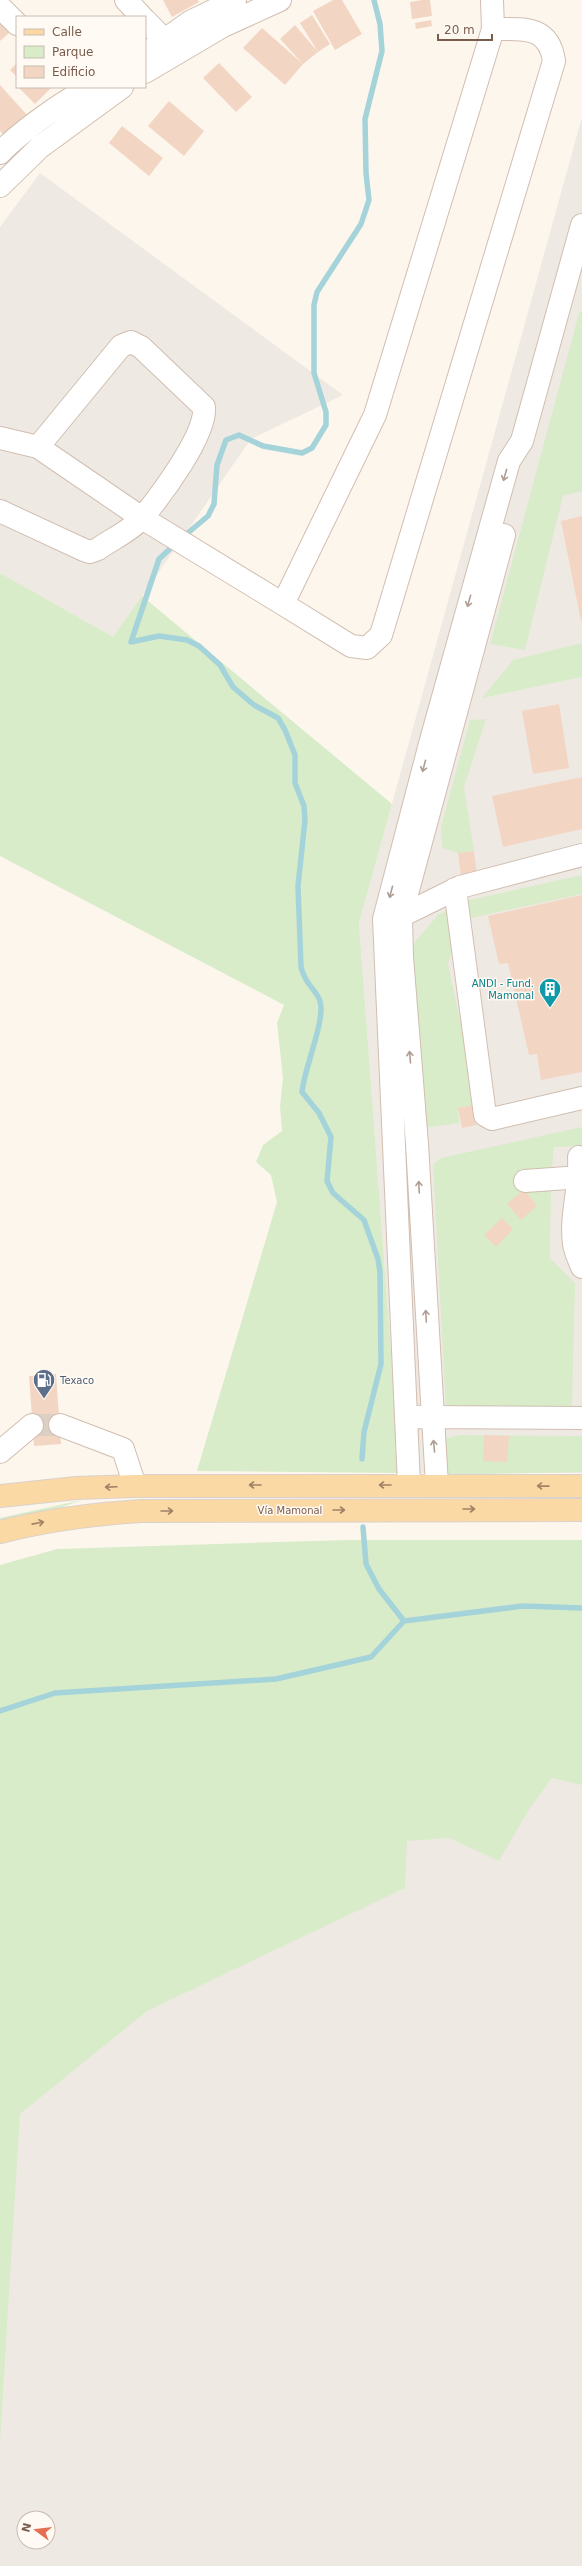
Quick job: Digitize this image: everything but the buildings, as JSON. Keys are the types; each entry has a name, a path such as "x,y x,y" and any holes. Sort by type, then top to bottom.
{"main road":[{"path":"0,1496 76,1488 135,1486 582,1486"},
{"name":"Vía Mamonal","path":"0,1532 36,1523 92,1514 141,1511 582,1510"}],"street":[{"path":"126,0 141,16"},
{"path":"146,71 190,22 235,0"},
{"path":"146,54 170,46 280,0"},
{"path":"283,604 374,415 493,29 492,0"},
{"path":"0,7 16,23"},
{"path":"146,21 170,46"},
{"path":"0,438 38,447 142,518 352,646 367,648 381,635 554,61 552,46 541,34 516,29 493,29"},
{"path":"0,152 11,141 89,92 115,88"},
{"path":"0,186 40,147 89,92"},
{"path":"409,1485 393,1148 393,917 439,742 523,464 522,441 576,269 582,225"},
{"path":"0,510 90,552 98,549 142,518 196,443 205,415 204,407 141,347 130,342 121,346 38,447"},
{"path":"393,917 455,889 582,855"},
{"path":"455,889 485,1115 492,1119 582,1098"},
{"path":"393,917 402,957 417,1144 437,1485"},
{"path":"393,1148 417,1144"},
{"path":"525,1181 580,1167 573,1220 574,1245 582,1267"},
{"path":"405,1417 582,1418"},
{"path":"0,1452 32,1425"},
{"path":"60,1425 123,1449 135,1486"}],"shaded area":[{"path":"582,117 582,1473 400,1473 359,923"},
{"path":"40,173 343,395 251,439 113,638 0,573 0,227"},
{"path":"582,1546 582,2566 0,2566 0,1622"}],"green space":[{"path":"582,311 582,491 563,496 525,650 490,644 579,313"},
{"path":"0,573 113,637 142,596 392,804 359,923 400,1473 197,1471 277,1202 271,1175 256,1162 263,1145 282,1131 280,1106 283,1078 277,1023 284,1005 0,856"},
{"path":"582,643 582,677 482,698 513,660"},
{"path":"486,719 464,787 474,851 458,853 442,848 441,827 470,720"},
{"path":"582,875 582,894 462,920 448,964 478,1104 458,1108 459,1123 424,1128 402,957 438,915 465,901"},
{"path":"582,1127 582,1146 554,1147 551,1180 550,1258 575,1283 572,1410 446,1410 433,1165 441,1158"},
{"path":"460,1435 582,1436 582,1472 444,1475 444,1439"},
{"path":"82,1500 0,1529 0,1518"},
{"path":"346,1540 582,1540 582,1785 552,1778 528,1811 499,1861 449,1838 407,1841 405,1888 147,2011 20,2114 0,2442 0,1565 57,1549"}],"waterway":[{"path":"183,537 208,516 214,504 217,465 226,440 239,435 263,446 302,453 312,448 326,425 326,412 314,373 314,305 317,292 361,224 369,200 366,173 365,119 382,51 380,24 374,0"},
{"path":"175,544 159,559 131,642 159,636 187,640 199,646 220,665 233,687 254,705 278,718 285,730 295,755 295,783 304,806 305,820 298,886 301,967 305,978 320,1001 321,1009 320,1020 306,1071 302,1092 319,1113 331,1137 327,1181 333,1193 364,1220 378,1259 380,1272 381,1364 364,1432 362,1459"},
{"path":"363,1527 366,1564 379,1589 404,1621"},
{"path":"0,1711 55,1693 276,1679 371,1657 404,1621 523,1606 582,1608"}],"tunnel":[{"path":"32,1425 60,1425"}],"place":[{"name":"ANDI - Fund. Mamonal","path":"550,1008"},
{"name":"Texaco","path":"44,1400"}]}
